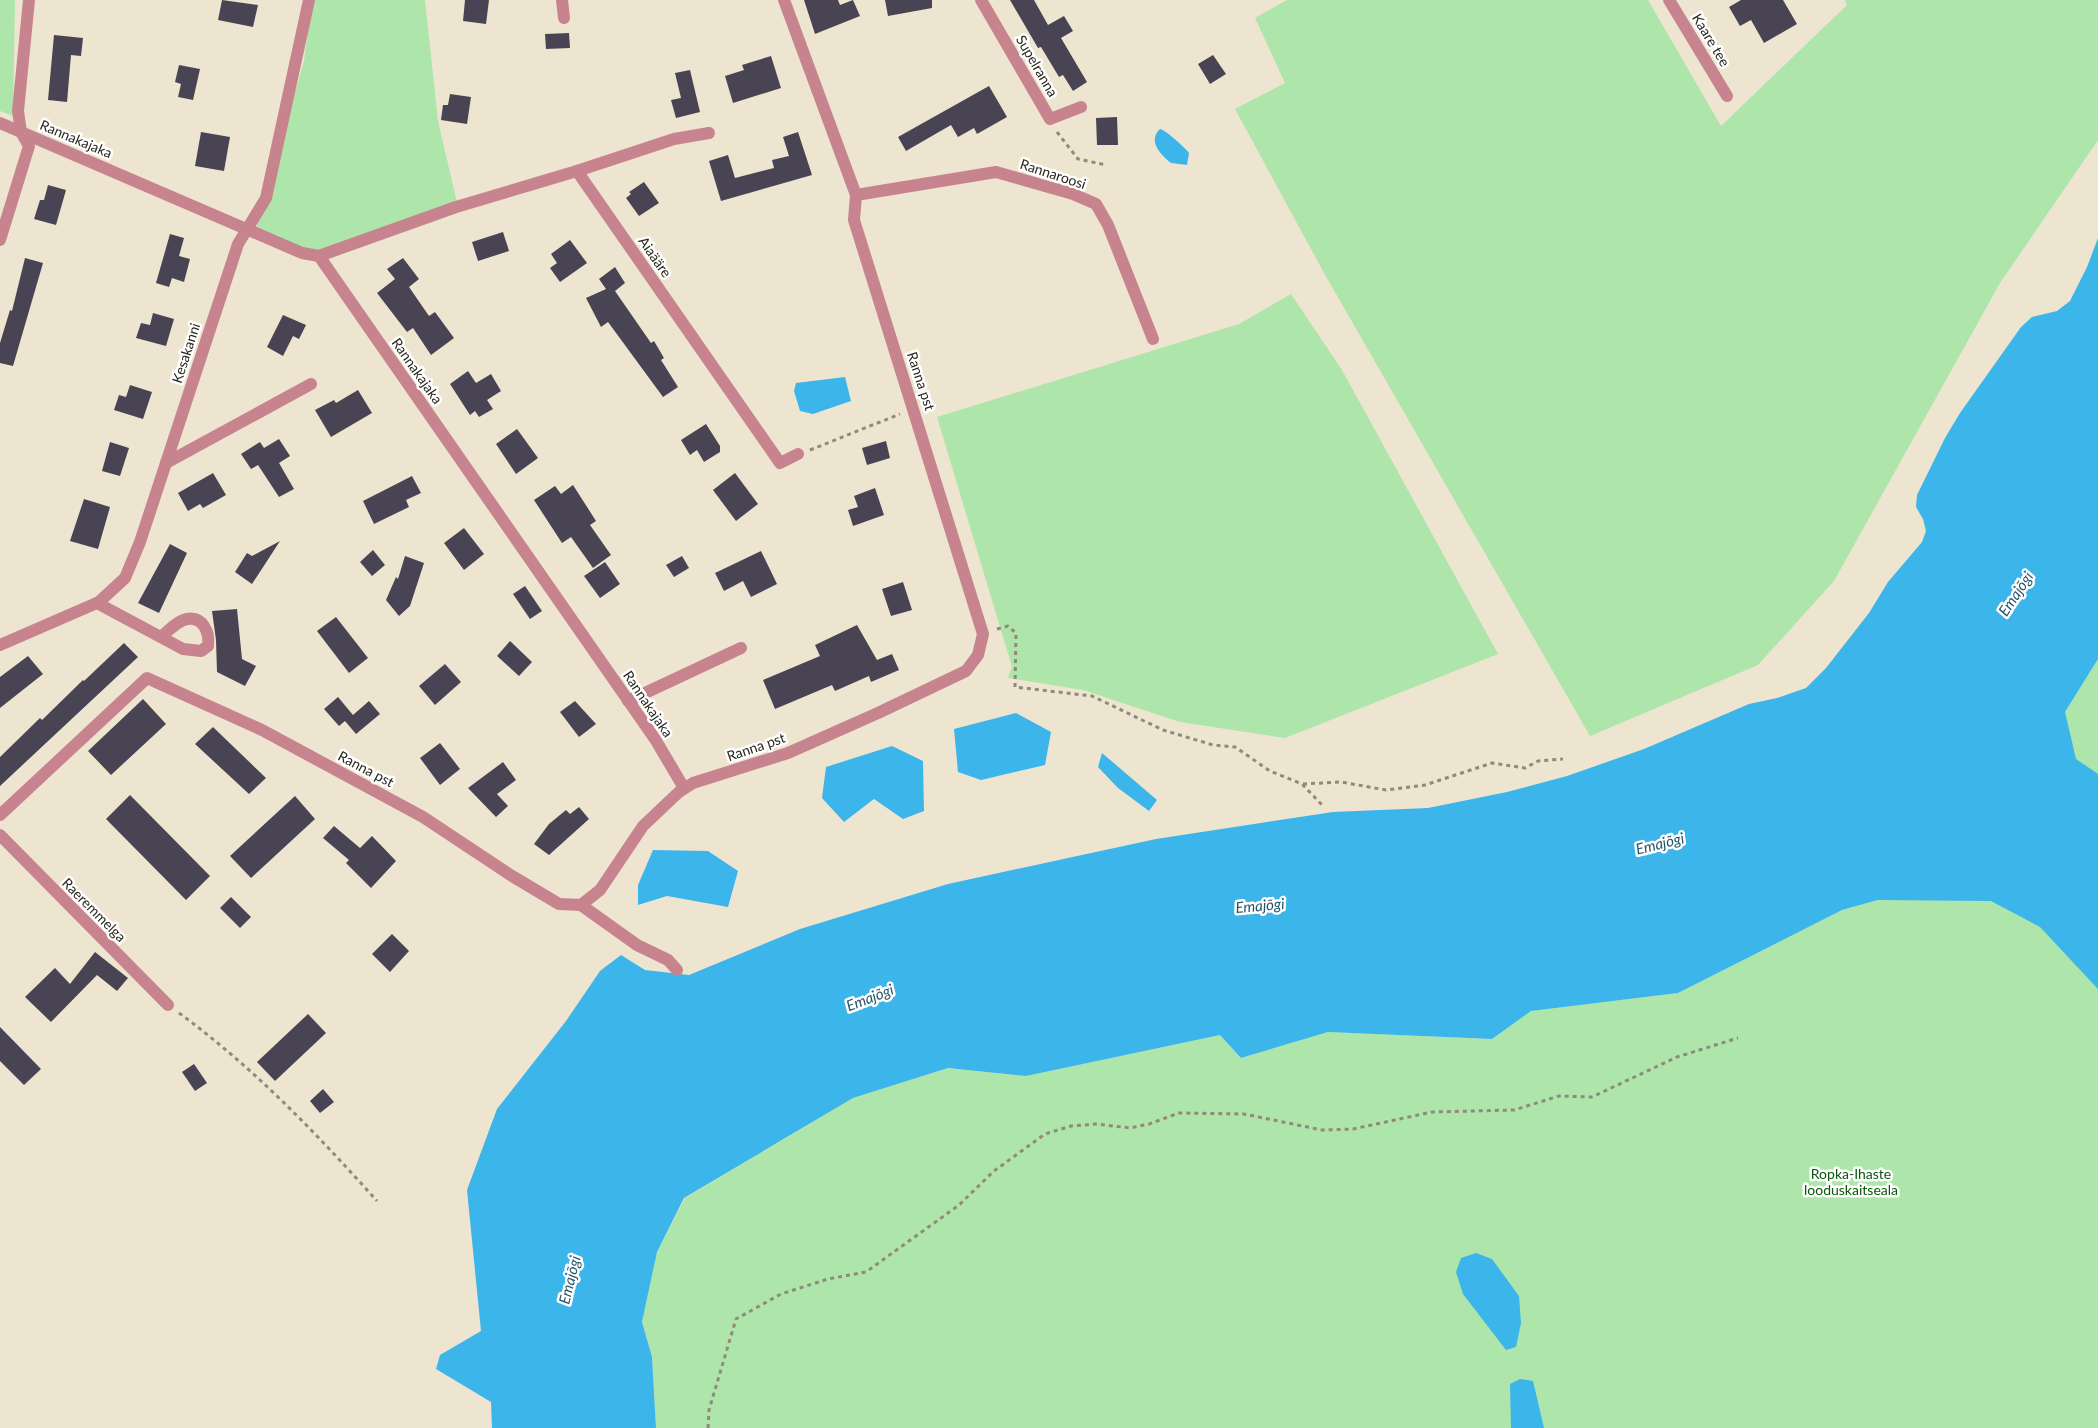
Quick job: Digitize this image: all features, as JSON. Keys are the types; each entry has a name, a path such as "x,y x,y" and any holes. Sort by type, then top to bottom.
{"street":[{"path":"0,240 29,146 21,132 18,111 29,0"},
{"name":"Kesakanni","path":"0,645 97,603 125,578 140,542 238,244 266,198 309,0"},
{"path":"562,0 564,18"},
{"name":"Ranna pst","path":"0,814 147,678 262,730 423,817 512,876 559,904 581,905 600,890 643,826 684,788 693,783 788,752 878,713 966,670 978,655 983,634 854,220 856,195 784,0"},
{"name":"Supelranna","path":"981,0 1050,119 1081,107"},
{"name":"Kaare tee","path":"1669,0 1727,96"},
{"name":"Rannakajaka","path":"0,123 302,252 319,256 628,701 684,788"},
{"path":"319,256 456,207 577,171 674,139 709,133"},
{"name":"Aiaääre","path":"577,171 780,463 798,454"},
{"name":"Rannaroosi","path":"856,195 996,172 1073,194 1096,204 1108,225 1154,339"},
{"path":"166,463 311,384"},
{"path":"97,603 161,638"},
{"path":"628,701 741,648"},
{"name":"Raeremmelga","path":"0,835 168,1005"},
{"path":"581,905 637,945 668,960 677,970"}],"path":[{"path":"1050,119 1062,141 1078,159 1106,164"},
{"path":"798,454 914,408"},
{"path":"994,630 1008,626 1016,633 1014,687 1092,696 1163,730 1213,745 1235,747 1270,771 1302,784 1324,807"},
{"path":"1302,784 1341,782 1386,790 1425,785 1492,762 1524,768 1538,761 1563,759"},
{"path":"168,1005 221,1043 235,1056 311,1128 377,1200"},
{"path":"708,1428 709,1410 736,1319 781,1294 828,1279 866,1272 959,1205 994,1171 1045,1134 1072,1126 1088,1125 1130,1128 1149,1124 1180,1113 1244,1114 1322,1130 1353,1130 1432,1112 1514,1110 1559,1096 1592,1097 1676,1056 1738,1038"}],"green space":[{"path":"0,0 15,0 13,116 0,111"},
{"path":"312,0 425,0 438,121 458,207 316,256 255,233 304,61"},
{"path":"1287,0 1648,0 1721,126 1847,5 1845,0 2098,0 2098,140 2000,283 1834,581 1758,665 1590,736 1324,273 1235,109 1285,83 1255,18"},
{"path":"1291,294 1342,370 1498,654 1285,738 1180,722 1083,690 1008,678 1012,667 937,417 1239,324"},
{"name":"Ropka-Ihaste looduskaitseala","path":"2098,659 2098,1428 656,1428 652,1357 642,1322 657,1252 685,1198 853,1098 948,1068 1026,1076 1220,1035 1241,1058 1328,1032 1492,1039 1531,1011 1678,993 1842,910 1878,900 1962,900 2065,712"}],"water":[{"path":"1160,129 1171,136 1189,153 1187,165 1171,163 1157,148 1155,138"},
{"name":"Emajõgi","path":"2098,238 2098,659 2065,712 2076,759 2098,774 2098,989 2040,927 1991,901 1878,900 1842,910 1678,993 1531,1011 1492,1039 1328,1032 1241,1058 1220,1035 1026,1076 948,1068 853,1098 684,1198 657,1252 642,1322 652,1357 656,1428 492,1428 491,1402 436,1369 440,1355 481,1331 467,1190 497,1109 566,1021 600,971 621,955 645,970 689,975 800,929 948,884 1156,839 1333,812 1428,808 1507,792 1567,776 1644,749 1749,704 1777,698 1806,688 1826,668 1869,613 1888,582 1922,542 1926,531 1923,519 1916,507 1917,495 1945,438 1960,413 2021,327 2032,317 2057,311 2070,301 2087,267"},
{"path":"845,377 851,401 813,414 800,411 794,391 796,383"},
{"path":"1016,713 1051,732 1045,765 981,780 958,772 954,729"},
{"path":"892,746 923,761 924,811 903,819 874,799 844,822 822,798 826,767"},
{"path":"1102,753 1157,800 1149,811 1118,788 1098,767"},
{"path":"653,850 708,851 738,871 728,907 667,896 638,905 638,885"},
{"path":"1476,1253 1492,1259 1519,1296 1521,1323 1516,1347 1506,1350 1463,1294 1456,1272 1461,1258"},
{"path":"1520,1379 1533,1381 1544,1428 1511,1428 1510,1384"}],"building":[{"path":"222,0 258,5 253,27 218,20"},
{"path":"465,0 489,0 486,24 463,21"},
{"path":"804,0 838,0 840,5 853,0 860,16 815,34"},
{"path":"885,0 932,0 932,8 888,16"},
{"path":"1010,0 1034,0 1048,25 1064,16 1073,31 1061,38 1087,82 1073,91 1063,75 1059,77 1041,47 1038,48"},
{"path":"1741,0 1783,0 1797,24 1764,43 1751,20 1740,26 1729,7"},
{"path":"569,33 570,48 546,49 545,34"},
{"path":"54,35 83,38 81,56 71,55 67,102 48,100"},
{"path":"1213,55 1226,74 1210,84 1198,64"},
{"path":"771,56 781,88 733,103 725,76 744,70 742,65"},
{"path":"179,65 200,69 193,100 178,97 181,84 175,82"},
{"path":"690,70 700,112 676,118 671,100 681,98 675,73"},
{"path":"989,86 1007,117 977,134 974,128 958,137 951,125 906,151 898,137"},
{"path":"450,94 471,97 467,124 441,120 443,105 448,105"},
{"path":"1117,117 1118,145 1097,145 1096,118"},
{"path":"201,132 230,137 224,171 195,166"},
{"path":"798,132 812,175 721,201 709,161 728,155 735,178 774,168 772,160 789,156 783,137"},
{"path":"644,182 659,203 639,216 626,198 631,194 629,192"},
{"path":"48,185 66,190 56,225 34,219 40,200 44,200"},
{"path":"503,232 509,251 478,261 472,242"},
{"path":"170,234 184,238 179,256 190,259 184,282 172,278 169,287 156,283"},
{"path":"570,240 587,263 560,282 550,268 557,263 551,254"},
{"path":"25,258 43,263 13,366 0,363 0,343 10,310 12,311"},
{"path":"403,258 419,279 409,287 429,316 435,312 454,338 431,355 413,328 407,332 377,293 395,279 387,269"},
{"path":"615,267 625,283 615,291 651,343 654,341 664,358 661,360 678,387 663,397 608,322 601,327 586,298 606,289 599,279"},
{"path":"153,313 174,319 166,346 136,338 141,323 150,325"},
{"path":"283,315 306,325 299,339 293,336 283,356 267,347"},
{"path":"468,371 476,383 491,374 501,391 487,400 493,409 479,417 475,411 470,415 450,384"},
{"path":"130,385 152,392 143,419 114,410 119,395 126,397"},
{"path":"358,390 372,413 331,437 315,410 334,400 336,403"},
{"path":"706,424 720,446 720,452 704,462 697,450 690,455 681,440"},
{"path":"517,429 538,458 516,474 496,444"},
{"path":"279,439 290,456 279,463 294,489 279,497 258,465 251,469 241,454 260,442 264,448"},
{"path":"886,441 890,458 867,465 862,448"},
{"path":"110,442 129,448 120,476 102,471"},
{"path":"213,473 226,495 203,508 200,504 188,511 178,493"},
{"path":"735,473 758,504 736,521 713,490"},
{"path":"412,476 421,493 406,500 409,507 374,524 363,501"},
{"path":"573,485 596,521 590,525 611,555 593,568 571,537 562,543 534,500 555,486 561,494"},
{"path":"875,488 884,515 853,526 848,510 858,507 854,496"},
{"path":"84,499 110,507 98,549 70,541"},
{"path":"464,528 484,554 464,570 444,543"},
{"path":"280,541 252,584 235,572 247,553 252,556"},
{"path":"170,544 187,553 159,613 138,603"},
{"path":"373,550 385,565 372,576 360,562"},
{"path":"761,551 777,584 751,597 743,581 724,591 715,573"},
{"path":"405,556 424,563 410,606 399,616 386,600 396,577 398,579"},
{"path":"682,556 689,568 674,577 666,565"},
{"path":"605,562 620,584 600,598 584,576"},
{"path":"903,582 912,610 891,616 882,589"},
{"path":"525,586 542,611 530,619 513,594"},
{"path":"237,609 242,659 256,666 245,686 217,672 216,640 212,611"},
{"path":"336,617 368,658 349,673 317,631"},
{"path":"857,625 877,660 892,654 899,670 871,682 869,676 835,691 832,685 775,709 763,680 820,656 815,645"},
{"path":"510,641 532,662 519,676 497,656"},
{"path":"124,643 138,657 0,786 0,757 40,718 42,720"},
{"path":"28,656 43,674 0,708 0,677"},
{"path":"445,664 461,682 435,705 419,686"},
{"path":"338,697 353,715 369,701 380,714 356,734 345,721 339,726 324,709"},
{"path":"143,699 166,724 111,775 88,751"},
{"path":"575,701 596,724 579,737 560,712"},
{"path":"213,727 266,778 249,794 195,744"},
{"path":"440,743 460,769 440,785 420,758"},
{"path":"503,762 516,780 497,794 508,806 496,817 468,788"},
{"path":"130,795 210,876 186,900 106,819"},
{"path":"295,796 315,819 251,878 230,856"},
{"path":"579,807 589,819 549,855 534,844 549,824 566,810 570,814"},
{"path":"334,826 360,848 372,836 396,861 371,888 346,863 349,860 323,838"},
{"path":"231,897 251,917 240,928 220,908"},
{"path":"392,934 409,951 390,972 372,954"},
{"path":"95,952 128,978 117,991 97,975 51,1022 25,997 55,968 70,984"},
{"path":"308,1014 326,1033 275,1081 257,1062"},
{"path":"0,1027 41,1069 24,1085 0,1061"},
{"path":"194,1064 207,1083 195,1091 182,1072"},
{"path":"323,1089 334,1102 320,1113 310,1101"}]}
